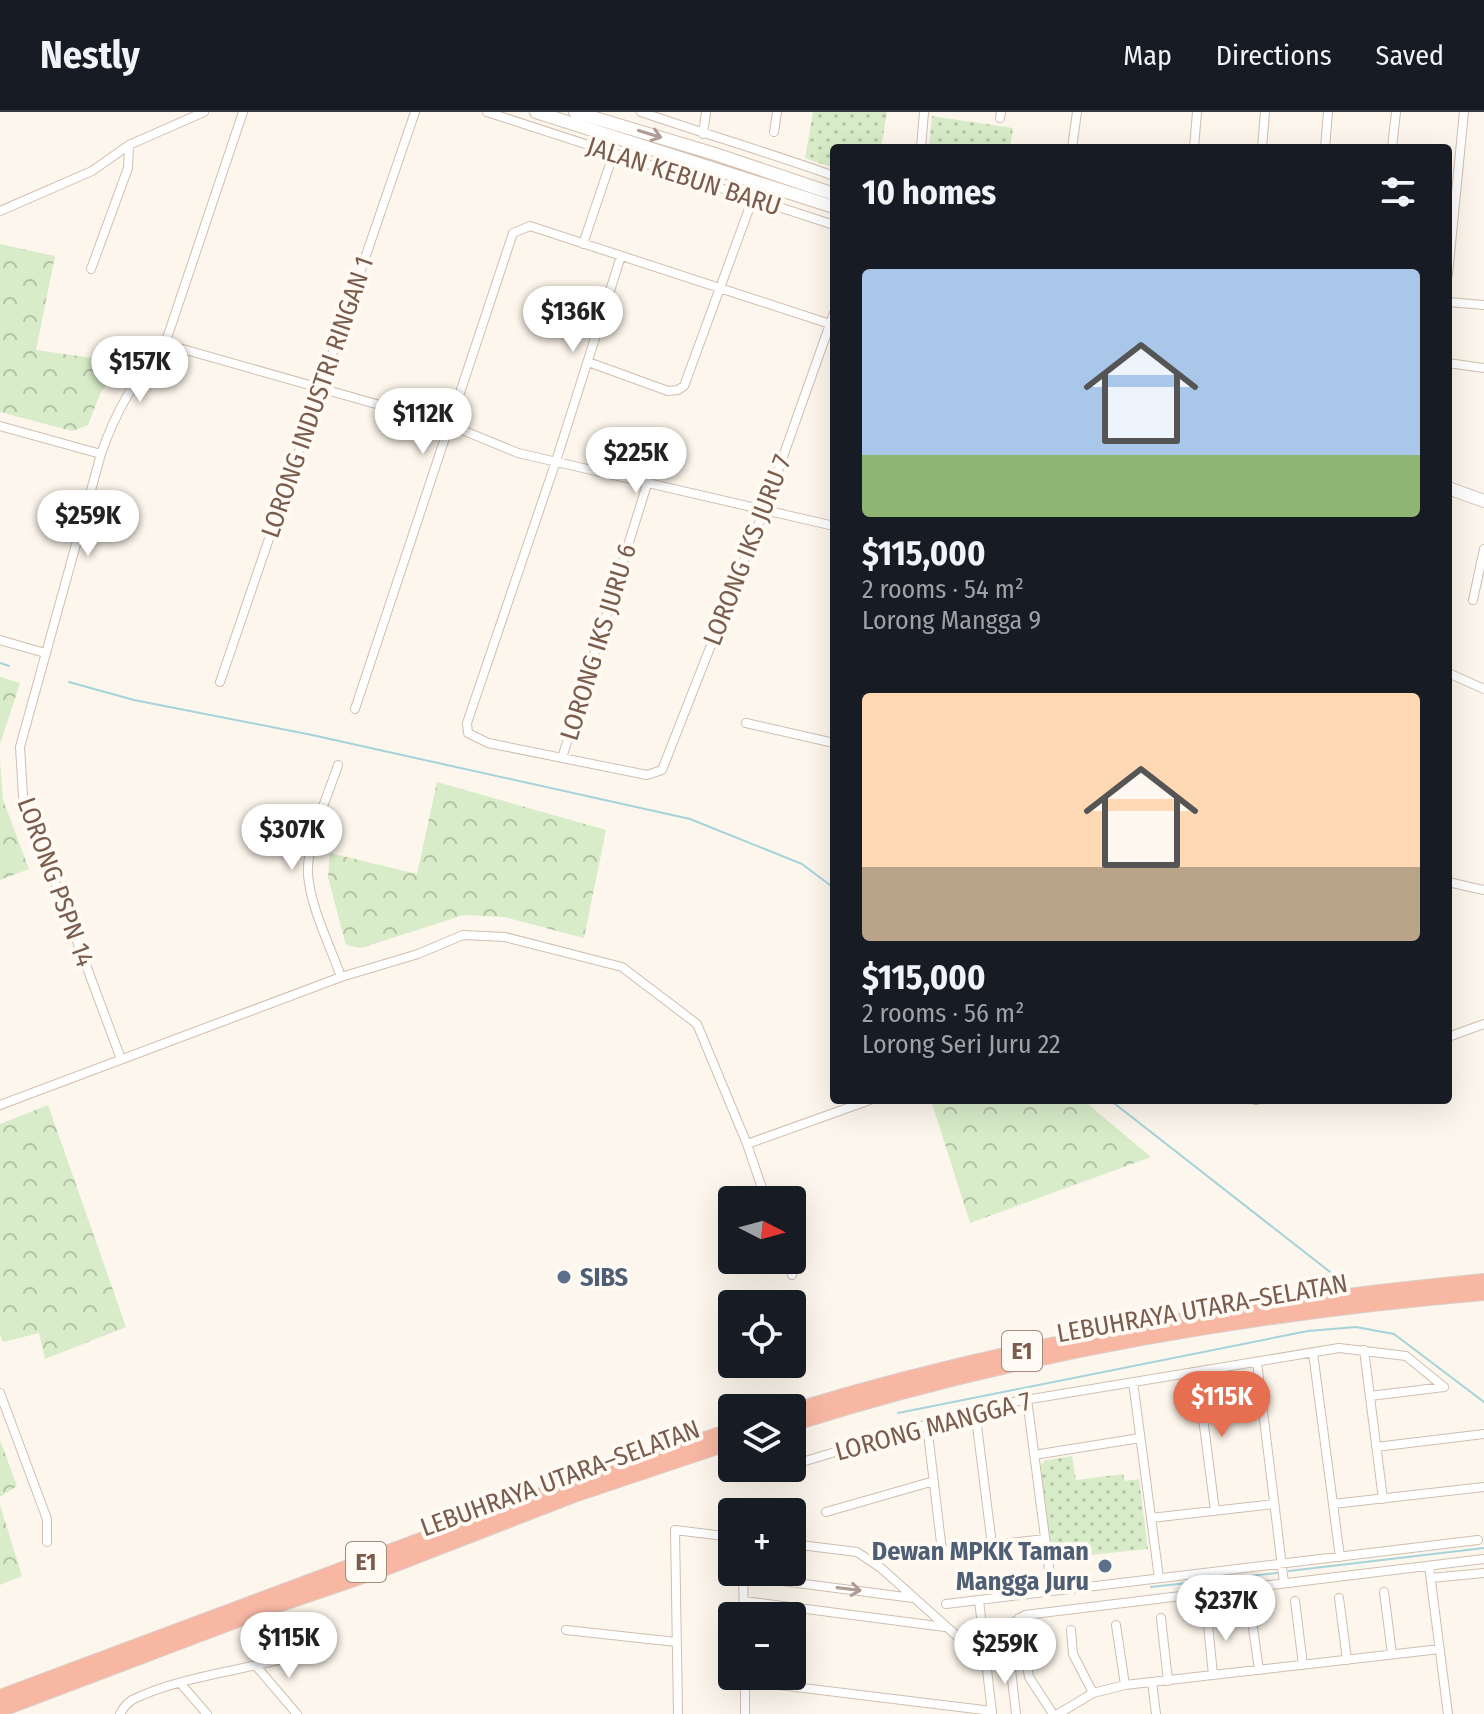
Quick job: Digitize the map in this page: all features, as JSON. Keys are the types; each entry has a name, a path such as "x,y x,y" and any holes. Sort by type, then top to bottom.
{"highway":[{"name":"LEBUHRAYA UTARA–SELATAN","path":"806,1407 933,1372 1119,1331 1284,1303 1484,1281"},
{"name":"LEBUHRAYA UTARA–SELATAN","path":"806,1420 954,1379 1124,1342 1300,1313 1484,1293"},
{"name":"LEBUHRAYA UTARA–SELATAN","path":"0,1697 560,1488 718,1435"},
{"name":"LEBUHRAYA UTARA–SELATAN","path":"0,1710 261,1611 378,1571 574,1495 718,1447"}],"street":[{"path":"0,211 92,171 129,145 204,112"},
{"path":"243,112 165,344 450,425 518,453 830,525"},
{"name":"LORONG INDUSTRI RINGAN 1","path":"220,682 415,112"},
{"name":"JALAN KEBUN BARU","path":"487,112 830,224"},
{"name":"JALAN KEBUN BARU","path":"536,112 830,206"},
{"name":"JALAN KEBUN BARU","path":"575,112 830,193"},
{"path":"641,112 830,175"},
{"path":"703,134 706,112"},
{"path":"774,132 777,112"},
{"path":"921,144 924,112"},
{"path":"1073,144 1077,112"},
{"path":"1194,144 1197,112"},
{"path":"1262,144 1265,112"},
{"path":"1325,144 1328,112"},
{"path":"1392,144 1396,112"},
{"path":"1452,234 1464,112"},
{"path":"91,269 128,168 129,145"},
{"path":"583,244 614,152"},
{"path":"588,362 668,391 684,386 753,198"},
{"path":"355,709 513,233 530,226 830,324"},
{"path":"562,758 488,743 468,733 467,723 556,461 621,256"},
{"path":"1452,302 1484,305"},
{"name":"LORONG IKS JURU 7","path":"562,758 647,775 658,772 666,765 830,330"},
{"name":"LORONG PSPN 14","path":"121,1059 23,796 20,747 101,454 114,418 125,399 147,364 165,344"},
{"path":"1452,364 1484,368"},
{"path":"0,426 101,454"},
{"name":"LORONG IKS JURU 6","path":"562,758 648,481"},
{"path":"1452,489 1484,501"},
{"path":"1473,600 1484,549"},
{"path":"0,640 45,653"},
{"path":"1452,675 1484,689"},
{"path":"746,723 830,742"},
{"path":"338,765 311,847 308,873 313,897 341,977"},
{"path":"1452,883 1484,890"},
{"path":"0,1105 341,977 418,954 463,935 505,937 622,967 697,1024 761,1186"},
{"path":"1452,1036 1484,1024"},
{"path":"747,1144 859,1104"},
{"name":"LORONG MANGGA 7","path":"806,1461 975,1410 1339,1348 1406,1356 1444,1387 1370,1396"},
{"path":"1364,1350 1383,1499"},
{"path":"1313,1353 1340,1557"},
{"path":"1257,1362 1284,1583"},
{"path":"1197,1372 1215,1511"},
{"path":"1133,1382 1159,1578"},
{"path":"0,1393 47,1519 47,1542"},
{"path":"1027,1399 1052,1591"},
{"path":"975,1410 992,1545"},
{"path":"927,1425 942,1551"},
{"path":"1376,1447 1484,1434"},
{"path":"1034,1455 1140,1438"},
{"path":"826,1512 934,1481"},
{"path":"1333,1504 1484,1487"},
{"path":"1151,1518 1274,1504"},
{"path":"678,1714 675,1530 718,1535"},
{"path":"893,1556 1045,1539"},
{"path":"946,1604 1478,1540"},
{"path":"806,1546 857,1552 881,1568 986,1662"},
{"path":"1016,1714 1007,1634 1011,1624 1033,1613 1484,1559"},
{"path":"1429,1566 1448,1714"},
{"path":"1431,1578 1484,1573"},
{"path":"806,1583 914,1598"},
{"path":"743,1586 744,1601 946,1627"},
{"path":"1384,1592 1392,1654"},
{"path":"1339,1598 1347,1660"},
{"path":"806,1686 992,1712 979,1600"},
{"path":"1295,1601 1303,1665"},
{"path":"1250,1607 1259,1670"},
{"path":"1207,1614 1213,1675"},
{"path":"1019,1618 1029,1677 1055,1714 1093,1693 1125,1685 1440,1649"},
{"path":"1161,1618 1168,1681"},
{"path":"1116,1625 1125,1685"},
{"path":"566,1630 676,1642"},
{"path":"1071,1630 1073,1654 1093,1693"},
{"path":"966,1645 979,1644 983,1640"},
{"path":"120,1714 132,1701 181,1684 295,1656"},
{"path":"256,1666 297,1714"},
{"path":"1152,1682 1156,1714"},
{"path":"181,1684 207,1714"},
{"path":"745,1690 745,1714"}],"green space":[{"path":"813,112 887,112 882,144 830,144 830,167 805,158"},
{"path":"932,116 1013,128 1011,144 929,144"},
{"path":"0,244 55,256 36,350 121,362 100,394 88,425 72,431 0,412"},
{"path":"0,677 20,683 0,744"},
{"path":"0,758 3,800 29,869 0,880"},
{"path":"437,782 606,830 584,938 504,917 464,915 361,948 346,945 328,877 330,853 417,874"},
{"path":"932,1104 1088,1104 1151,1157 970,1223"},
{"path":"48,1105 126,1327 45,1359 39,1333 3,1342 0,1335 0,1124"},
{"path":"0,1440 17,1486 0,1497"},
{"path":"1072,1456 1076,1480 1123,1474 1125,1481 1139,1479 1148,1549 1090,1555 1052,1563 1039,1467 1046,1460"},
{"path":"0,1505 22,1576 0,1585"}],"waterway":[{"path":"0,663 9,666"},
{"path":"69,682 134,700 312,735 690,819 802,864 830,885"},
{"path":"1115,1104 1339,1279"},
{"path":"898,1413 1308,1331 1356,1327 1394,1334 1484,1402"},
{"path":"1289,1571 1484,1548"},
{"path":"1151,1587 1277,1573"}],"place":[{"name":"SIBS","path":"564,1277"},
{"name":"Dewan MPKK Taman Mangga Juru","path":"1105,1566"}]}
